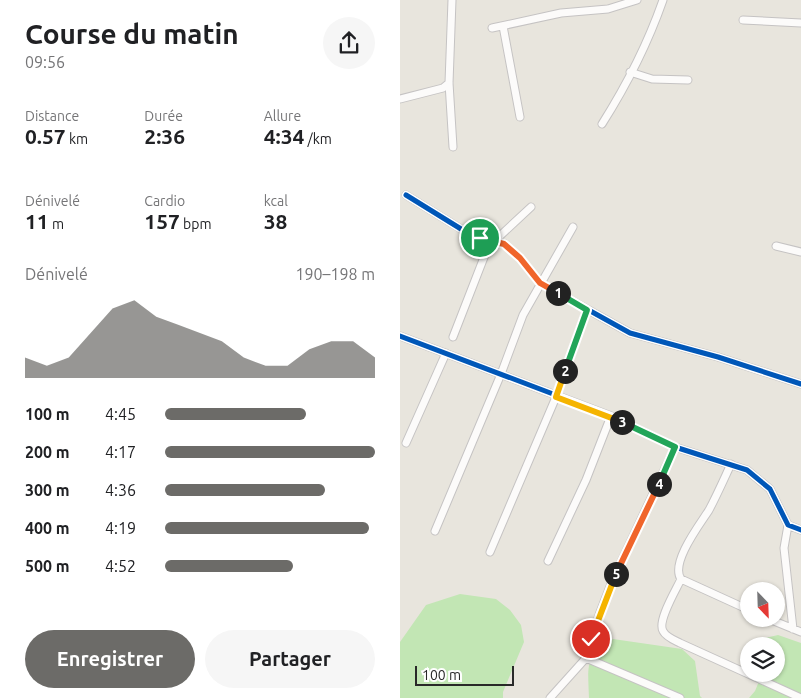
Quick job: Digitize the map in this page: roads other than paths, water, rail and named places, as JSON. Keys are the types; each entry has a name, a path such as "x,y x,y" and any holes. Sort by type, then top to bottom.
{"street":[{"path":"452,0 449,83 453,147"},
{"path":"492,28 561,13 608,9 636,0"},
{"path":"602,124 618,99 646,42 663,0"},
{"path":"743,20 801,23"},
{"path":"503,26 520,117"},
{"path":"630,72 652,79 688,80"},
{"path":"400,99 442,88 449,83"},
{"path":"406,195 461,229 480,238 496,240 504,244 520,258 540,283 630,333 718,357 801,384"},
{"path":"453,337 488,247 531,207"},
{"path":"436,531 501,374 517,329 540,283 573,226"},
{"path":"776,246 801,252"},
{"path":"490,552 556,397 587,310"},
{"path":"400,336 556,397 611,416 675,447 747,470 764,482 788,525 784,548 793,629"},
{"path":"406,443 446,353"},
{"path":"548,561 586,480 611,416"},
{"path":"550,698 586,658 599,615 614,579 675,447"},
{"path":"731,464 708,511 683,554 678,566 678,575 681,579 740,606"},
{"path":"788,525 801,530"},
{"path":"681,579 662,620 662,630 665,634 680,643 801,698"},
{"path":"785,626 801,632"},
{"path":"586,658 680,698"}]}
